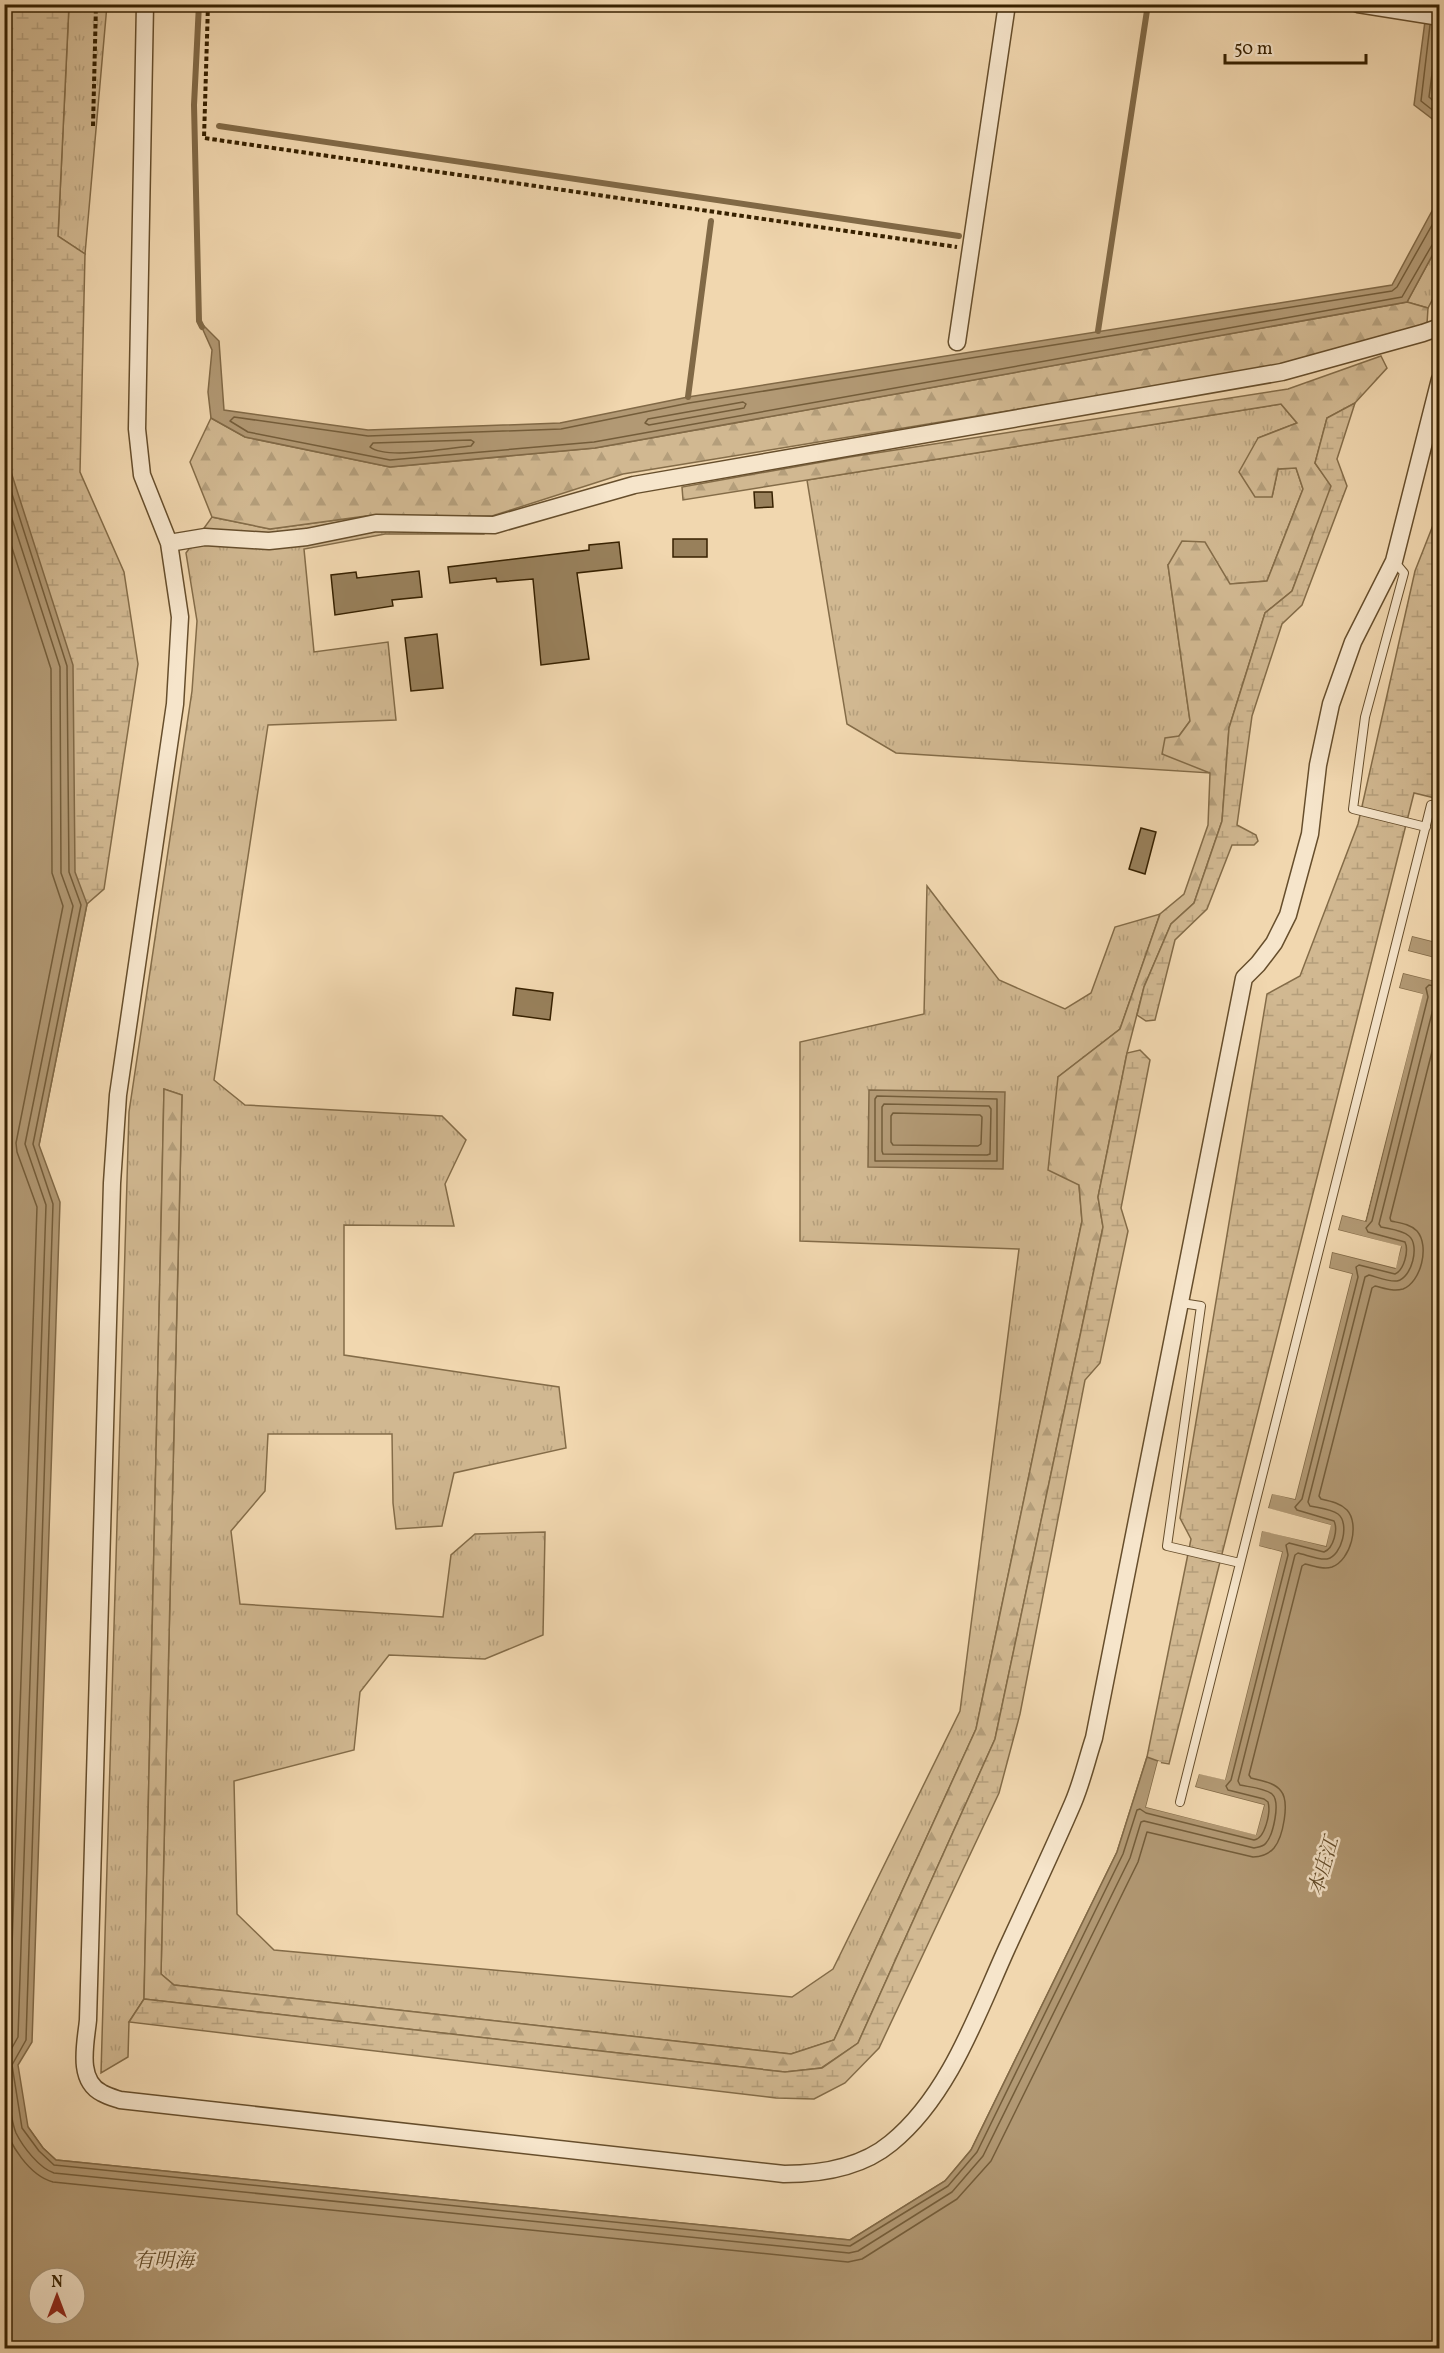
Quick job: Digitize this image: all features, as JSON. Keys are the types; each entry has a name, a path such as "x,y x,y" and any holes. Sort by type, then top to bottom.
{"street":[{"path":"145,4 137,429 142,475 169,543 180,617 175,704 118,1095 112,1183 88,2020 84,2059 89,2082 100,2093 120,2100 784,2174 824,2172 866,2159 892,2143 926,2106 956,2061 1074,1801 1094,1737 1244,978 1274,943 1288,915 1310,834 1318,765 1331,704 1353,642 1394,561 1440,379"},
{"path":"957,342 1007,4"},
{"path":"1358,4 1440,17"},
{"path":"169,543 205,537 269,541 307,537 376,523 495,525 634,485 1282,372 1440,327"}],"lane":[{"path":"1394,561 1404,573 1365,717 1353,809 1426,827"},
{"path":"1180,1802 1431,805"},
{"path":"1188,1304 1201,1306 1167,1546 1240,1563"}],"path":[{"path":"93,126 96,4"},
{"path":"208,4 204,138 970,249"}],"green space":[{"path":"4,5 69,5 58,236 85,254 80,472 124,572 138,664 104,889 87,904 39,1145 5,572"},
{"path":"69,5 107,5 85,254 58,236"},
{"path":"1439,243 1439,287 1428,308 1407,302"},
{"path":"1407,302 1428,308 1427,324 1276,367 623,474 492,516 366,516 270,529 212,517 190,462 211,418 245,437 390,467 595,448"},
{"path":"1381,356 1387,368 1355,403 1327,418 1315,463 1332,486 1292,591 1265,613 1229,728 1222,821 1194,903 1171,924 1144,987 1127,1053 1098,1197 1103,1227 995,1739 858,2043 821,2068 785,2072 144,1999 164,1089 182,1095 161,1974 174,1985 791,2054 834,2040 976,1729 1082,1221 1079,1185 1048,1170 1058,1077 1120,1029 1160,914 1184,894 1208,825 1210,773 1162,754 1165,738 1179,736 1190,721 1168,565 1182,541 1205,542 1230,584 1267,581 1303,489 1296,468 1278,469 1272,497 1255,497 1239,472 1258,438 1297,423 1281,404 683,500 682,487 850,457 1288,389"},
{"path":"1355,403 1337,459 1347,486 1302,605 1282,624 1252,716 1237,825 1256,835 1258,841 1254,845 1232,845 1207,909 1175,940 1155,1020 1146,1021 1137,1015 1144,987 1171,924 1194,903 1222,821 1229,728 1265,613 1292,591 1331,486 1315,463 1327,418"},
{"path":"1281,404 1297,423 1258,438 1272,497 1278,469 1296,468 1303,489 1267,581 1230,584 1168,565 1190,721 1179,736 1210,773 896,753 847,724 807,480"},
{"path":"1439,510 1439,799 1414,793 1169,1764 1158,1762 953,2250 5,2348 28,2127 43,2148 56,2160 850,2240 945,2181 971,2150 1117,1852 1147,1757 1191,1539 1180,1518 1267,994 1300,976 1358,824 1415,571"},
{"path":"366,516 492,516 484,534 385,534 304,549 314,652 388,642 396,720 268,725 214,1080 245,1105 442,1116 466,1140 445,1184 454,1226 344,1225 344,1355 559,1387 566,1448 454,1473 442,1526 396,1529 393,1503 392,1434 268,1434 265,1491 231,1531 240,1604 443,1617 451,1555 475,1534 545,1532 543,1635 485,1659 389,1655 360,1692 354,1750 234,1781 237,1914 274,1950 792,1997 833,1969 960,1711 1019,1249 800,1241 800,1042 924,1014 927,886 999,980 1065,1009 1091,993 1115,927 1160,914 1120,1029 1058,1077 1079,1185 1082,1221 976,1729 834,2040 791,2054 174,1985 161,1974 182,1095 164,1089 144,1999 129,2022 128,2057 101,2073 129,1112 192,691 197,621 186,553 212,517 270,529"},
{"path":"1140,1050 1150,1060 1121,1208 1128,1231 1100,1363 1085,1380 1020,1714 999,1793 879,2048 845,2083 814,2099 776,2098 129,2022 144,1999 785,2072 822,2068 858,2043 995,1739 1103,1227 1098,1197 1127,1053"}],"water":[{"path":"1421,5 1439,5 1439,124 1414,105 1427,6"},
{"path":"1439,198 1439,243 1407,302 595,448 390,467 245,437 211,418 208,392 212,350 199,321 219,341 224,410 368,430 560,423 688,397 1392,285"},
{"path":"4,450 73,665 75,872 87,904 39,1145 60,1202 32,2042 18,2065 28,2127 43,2148 56,2160 850,2240 945,2181 971,2150 1117,1852 1147,1757 1158,1761 1146,1807 1256,1834 1264,1805 1195,1787 1199,1773 1225,1779 1282,1552 1258,1546 1262,1530 1326,1546 1330,1525 1268,1509 1272,1493 1295,1499 1352,1274 1329,1268 1332,1252 1395,1268 1401,1247 1338,1230 1342,1215 1366,1221 1422,994 1399,988 1403,973 1440,982 1439,2348 5,2348"},
{"path":"1439,927 1439,959 1408,951 1412,936 1436,942"},
{"path":"869,1090 1005,1092 1003,1169 868,1167"}],"pier":[{"path":"1440,924 1436,942 1412,936 1408,951 1439,959 1440,962 1406,953 1410,934 1434,938 1437,926"},
{"path":"1403,970 1440,979 1439,982 1403,973 1399,988 1423,994 1365,1221 1342,1215 1338,1230 1401,1246 1396,1268 1332,1252 1329,1268 1352,1274 1295,1499 1272,1494 1268,1508 1331,1525 1326,1546 1262,1531 1259,1546 1282,1552 1225,1780 1199,1774 1195,1787 1264,1805 1256,1835 1146,1807 1158,1761 1161,1762 1150,1805 1254,1831 1260,1807 1194,1790 1192,1787 1198,1771 1222,1776 1279,1554 1256,1547 1260,1529 1263,1527 1323,1542 1327,1527 1267,1512 1265,1508 1270,1491 1293,1496 1349,1276 1326,1269 1330,1250 1393,1264 1398,1249 1337,1233 1335,1230 1341,1212 1363,1217 1419,996 1396,989 1400,972"}],"building":[{"path":"754,492 772,492 773,507 755,508"},
{"path":"673,539 707,539 707,557 673,557"},
{"path":"619,542 622,568 577,573 589,659 541,665 533,579 497,582 496,578 450,583 448,567 589,550 589,545"},
{"path":"419,571 422,597 392,600 393,606 335,615 331,575 356,572 357,578"},
{"path":"437,634 443,688 411,691 405,638"},
{"path":"1141,828 1156,832 1145,874 1129,869"},
{"path":"516,988 553,993 550,1020 513,1015"}],"waterway":[{"path":"199,4 194,105 199,321 202,327"},
{"path":"1098,331 1148,4"},
{"path":"219,126 959,236"},
{"path":"688,397 711,221"}],"water label":[{"name":"本庄江","path":"1323,1866"},
{"name":"有明海","path":"164,2260"}]}
